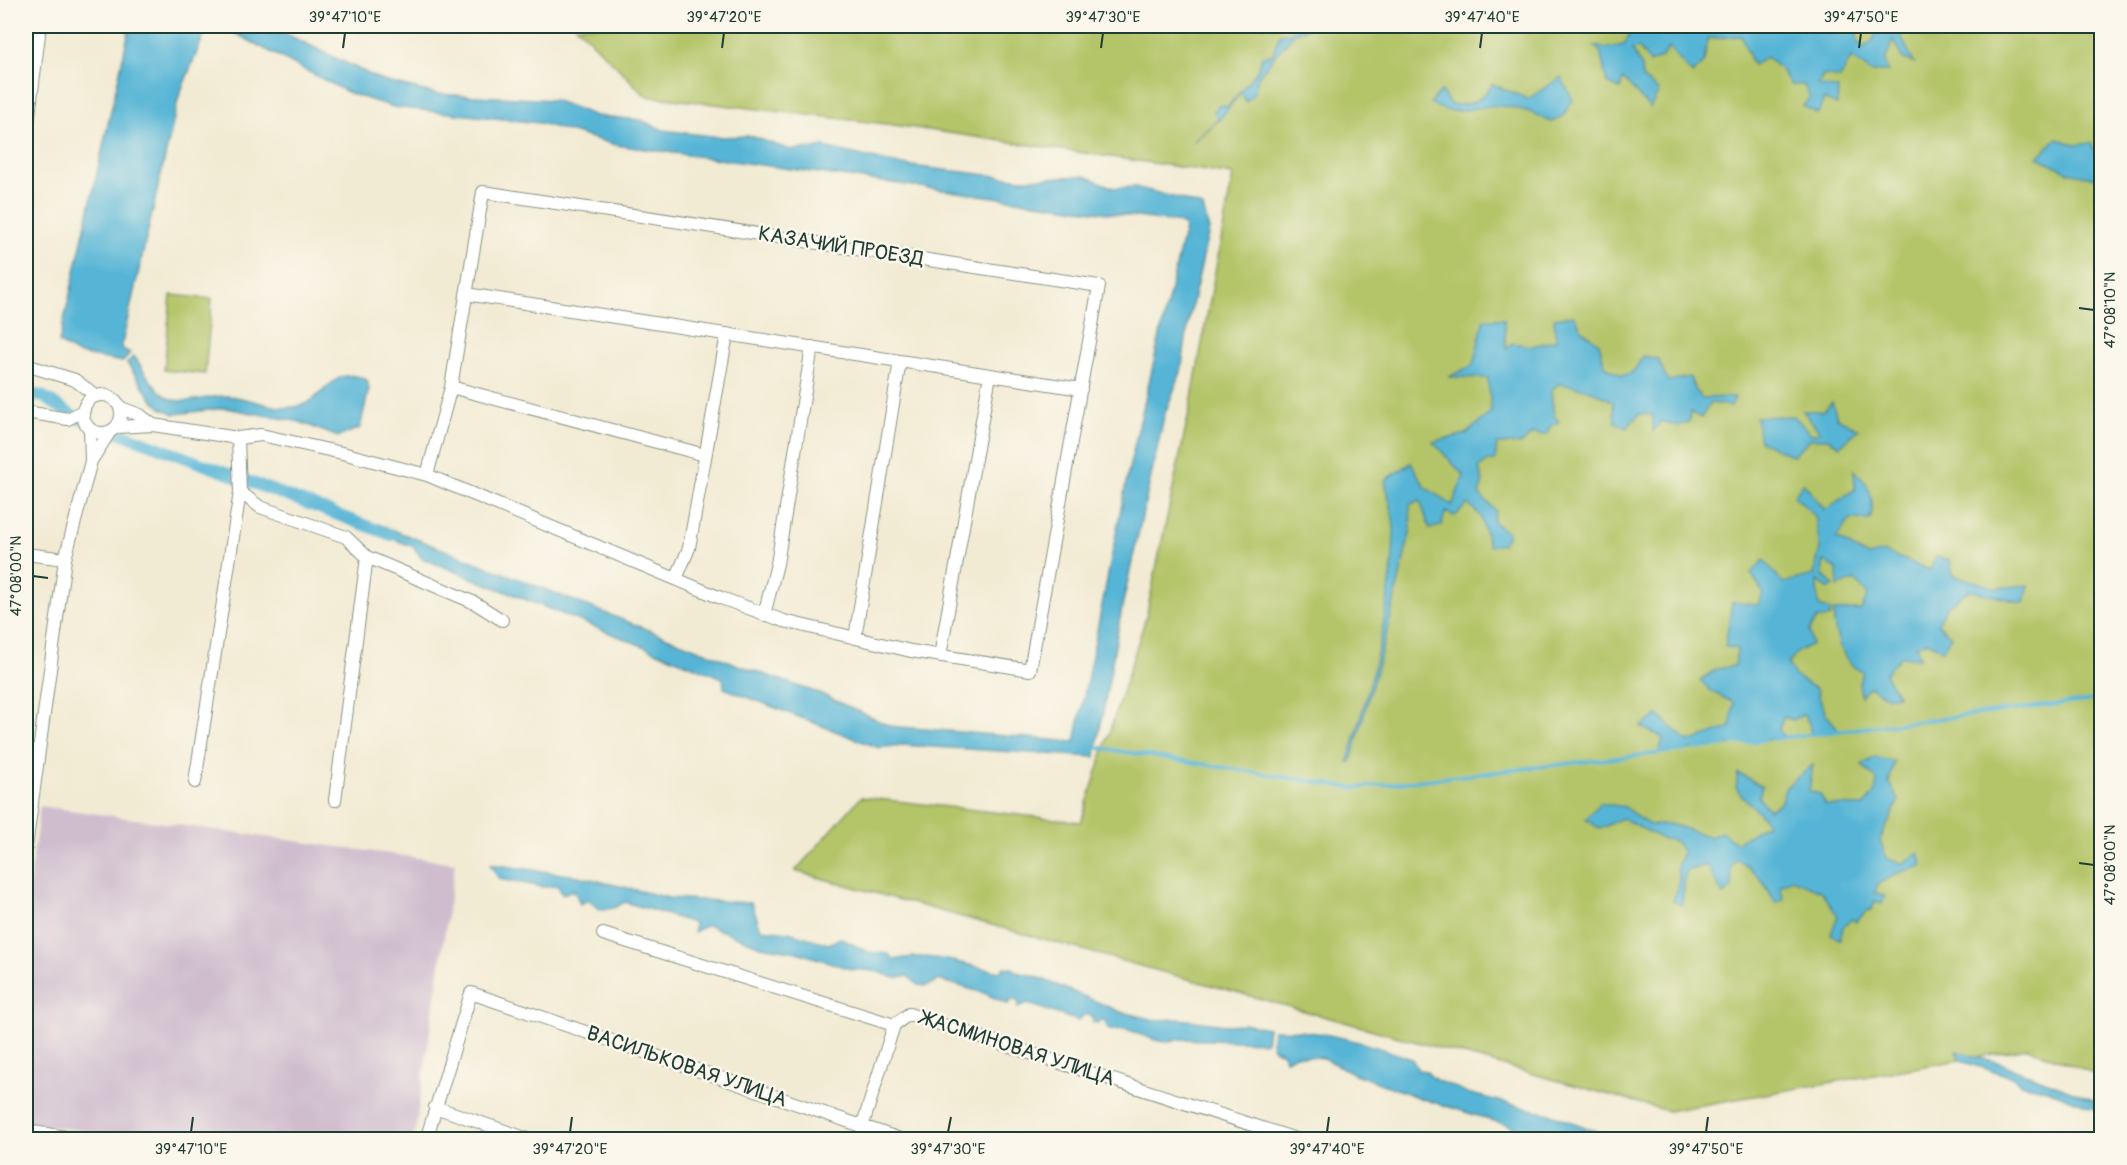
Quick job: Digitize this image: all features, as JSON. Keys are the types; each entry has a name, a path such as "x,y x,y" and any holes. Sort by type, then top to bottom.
{"street":[{"path":"26,140 40,26"},
{"name":"КАЗАЧИЙ ПРОЕЗД","path":"427,475 451,387 483,192 1099,286 1030,670 940,656"},
{"path":"466,294 1081,389"},
{"path":"676,579 689,548 726,334"},
{"path":"764,615 777,564 812,347"},
{"path":"855,638 900,361"},
{"path":"26,365 75,381 96,396"},
{"path":"90,429 99,433 153,425 238,438 261,435 427,475 764,615 940,656 990,375"},
{"path":"451,387 705,455"},
{"path":"26,847 65,559 91,461 90,429 83,417 84,410 88,402 96,396 106,395 115,400 121,408 122,418 91,461"},
{"path":"121,408 140,415 153,425"},
{"path":"26,412 68,419 84,410"},
{"path":"195,782 240,492 238,438"},
{"path":"240,492 260,507 346,537 367,557 475,603 502,620"},
{"path":"26,554 65,559"},
{"path":"335,800 367,557"},
{"name":"ЖАСМИНОВАЯ УЛИЦА","path":"603,933 894,1025 909,1014 1262,1126 1299,1140"},
{"name":"ВАСИЛЬКОВАЯ УЛИЦА","path":"435,1107 471,993 903,1140"},
{"path":"858,1140 894,1025"},
{"path":"426,1140 435,1107 531,1140"},
{"path":"1258,1140 1262,1126"},
{"path":"26,1131 87,1140"}],"shaded area":[{"path":"40,806 455,863 414,1139 149,1140 26,1123 26,907"}],"green space":[{"path":"576,26 2101,26 2101,1076 2028,1048 1668,1111 795,871 861,797 1081,822 1146,617 1191,403 1233,175 894,125 646,96"},
{"path":"171,295 212,299 205,374 164,370"}],"water":[{"path":"130,26 205,26 205,32 179,96 121,348 130,353 123,362 78,354 59,343"},
{"path":"221,26 270,26 383,81 437,94 554,100 596,116 641,120 663,130 718,137 751,136 791,150 824,147 902,165 1023,179 1085,176 1114,188 1135,187 1203,207 1209,230 1189,319 1181,372 1165,413 1122,607 1095,757 901,745 879,748 724,688 723,678 421,558 414,547 375,532 378,524 746,668 821,694 890,726 1075,742 1128,473 1185,228 1181,223 616,145 540,123 393,107 349,93"},
{"path":"1298,26 1309,26 1295,33 1277,53 1258,77 1254,94 1246,102 1241,92 1219,120 1193,142 1218,119 1214,111 1220,105 1228,106 1257,71 1262,56 1272,55 1280,34 1290,33"},
{"path":"1638,26 1649,26 1651,30 1669,30 1671,26 1694,26 1710,30 1717,26 1858,26 1857,41 1864,48 1873,40 1879,26 1906,26 1901,36 1914,63 1902,58 1893,40 1885,61 1888,71 1871,72 1851,58 1840,78 1824,75 1818,85 1838,89 1837,105 1824,99 1818,114 1803,106 1810,98 1804,85 1791,85 1781,70 1767,57 1753,65 1741,36 1707,39 1704,62 1692,74 1669,48 1661,58 1650,63 1639,48 1632,50 1641,65 1642,78 1659,91 1650,108 1623,79 1620,89 1607,83 1600,51 1594,46 1607,48 1624,45"},
{"path":"1561,77 1573,100 1562,118 1551,122 1516,108 1493,106 1454,111 1439,108 1430,103 1441,91 1450,104 1469,104 1484,95 1492,84 1528,99"},
{"path":"2057,138 2075,145 2091,143 2101,167 2101,179 2068,172 2038,157"},
{"path":"1574,315 1582,330 1599,343 1605,366 1622,376 1633,372 1643,356 1658,359 1668,381 1690,377 1695,391 1702,398 1735,397 1731,406 1710,403 1701,418 1690,412 1689,422 1678,426 1661,421 1653,432 1653,415 1639,414 1627,428 1615,422 1613,402 1587,390 1558,384 1551,391 1554,415 1559,422 1551,425 1546,435 1532,434 1522,444 1497,444 1495,461 1488,461 1479,468 1483,482 1479,494 1496,511 1493,521 1509,534 1502,544 1489,546 1480,515 1468,504 1455,516 1445,512 1442,525 1430,529 1420,501 1410,504 1411,529 1389,624 1351,762 1348,762 1378,649 1389,592 1394,527 1385,480 1411,463 1425,487 1452,505 1464,476 1433,442 1466,434 1491,412 1488,378 1449,377 1473,365 1484,319 1504,319 1506,349 1513,343 1533,346 1556,340 1554,318"},
{"path":"134,356 159,390 169,398 183,401 227,396 272,406 299,406 316,397 337,379 345,376 367,380 369,389 360,428 338,437 300,422 226,408 175,414 161,408 151,398 127,363"},
{"path":"1832,402 1837,418 1859,429 1840,446 1828,439 1810,439 1793,456 1760,441 1756,417 1794,416 1811,434 1820,432 1803,411 1823,411"},
{"path":"1854,470 1868,486 1872,499 1872,513 1870,520 1851,519 1836,538 1868,556 1885,552 1930,570 1936,557 1950,560 1953,575 1996,588 2029,585 2024,603 1969,590 1946,607 1938,624 1951,636 1943,650 1927,641 1916,646 1920,658 1900,657 1885,674 1898,695 1888,697 1870,687 1861,696 1859,682 1863,672 1849,662 1840,646 1833,611 1861,610 1868,595 1855,580 1838,587 1837,569 1824,561 1822,574 1834,586 1829,589 1817,580 1818,605 1830,610 1830,617 1817,619 1809,631 1812,644 1797,652 1788,664 1795,676 1816,689 1826,714 1840,731 1811,735 1809,723 1803,715 1792,720 1784,717 1779,729 1784,738 1659,753 1663,738 1641,727 1658,715 1688,742 1730,728 1734,703 1712,692 1700,680 1717,669 1735,666 1737,648 1725,647 1732,602 1758,605 1763,593 1751,573 1764,560 1783,583 1814,575 1820,548 1815,516 1794,496 1803,483 1825,510 1855,489"},
{"path":"1875,757 1894,762 1889,783 1899,800 1880,840 1886,858 1902,864 1919,853 1923,866 1898,873 1878,884 1875,893 1885,896 1882,903 1875,901 1872,910 1866,911 1856,922 1852,919 1843,927 1840,940 1831,934 1838,916 1821,891 1792,879 1780,886 1784,899 1775,903 1759,878 1749,867 1736,859 1731,867 1732,888 1723,895 1707,865 1686,871 1682,905 1673,901 1680,881 1677,867 1683,852 1675,841 1660,838 1622,818 1600,829 1586,819 1600,803 1625,807 1650,825 1670,824 1711,837 1721,832 1736,843 1767,824 1736,788 1738,773 1762,786 1759,798 1769,810 1780,803 1786,787 1813,765 1809,791 1820,794 1826,805 1864,806 1875,792 1877,780 1862,765"},
{"path":"490,864 578,876 669,898 751,903 761,929 788,932 829,944 840,938 868,952 889,954 894,960 934,958 1000,972 1004,967 1013,968 1016,972 1035,976 1121,1012 1156,1020 1180,1019 1225,1025 1248,1024 1268,1028 1266,1042 1179,1039 1165,1042 1129,1030 1109,1030 1103,1019 1097,1023 1092,1022 1094,1017 1085,1014 1078,1021 1026,1003 1018,1008 1019,1001 1011,1000 1008,1004 984,993 939,980 927,986 918,985 908,976 896,978 875,971 851,969 797,952 761,946 707,925 694,932 694,923 625,902 614,908 601,910 588,900 580,904 574,890 562,894 558,886 544,887 499,879"},
{"path":"1273,1030 1309,1032 1344,1038 1378,1048 1412,1059 1418,1070 1426,1071 1434,1079 1463,1092 1554,1115 1616,1139 1541,1139 1520,1129 1420,1098 1355,1074 1323,1058 1296,1055 1285,1060 1283,1053 1273,1049 1271,1043"},
{"path":"1956,1051 1997,1062 2101,1103 2101,1111 2047,1090 2021,1084 2010,1076 1960,1061"}],"waterway":[{"path":"26,394 42,396 78,419"},
{"path":"112,430 391,535"},
{"path":"1772,739 2102,699"},
{"path":"1733,744 1764,740"},
{"path":"1694,749 1726,745"},
{"path":"1094,747 1354,788 1687,750"}]}
